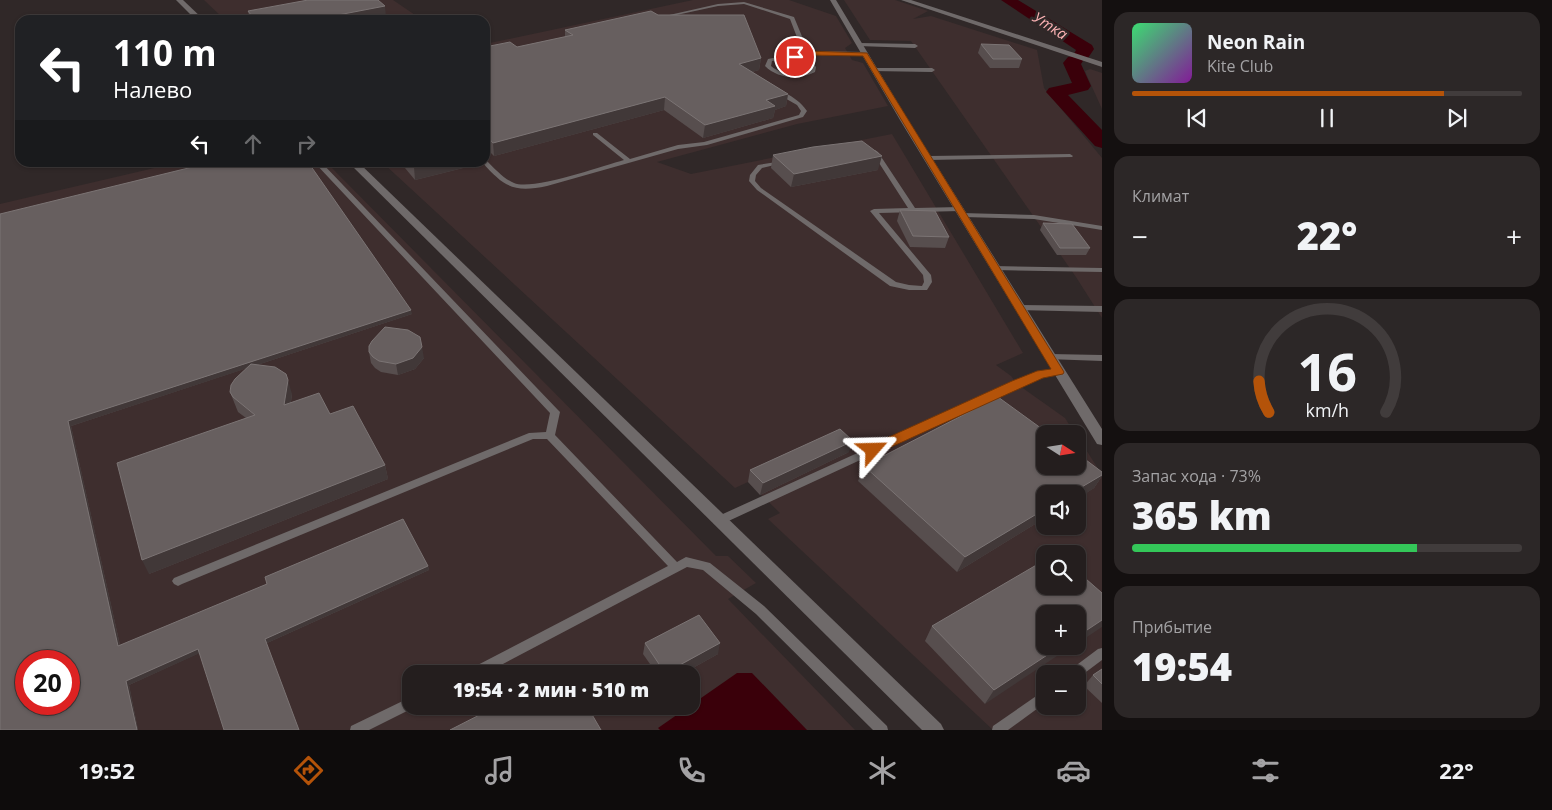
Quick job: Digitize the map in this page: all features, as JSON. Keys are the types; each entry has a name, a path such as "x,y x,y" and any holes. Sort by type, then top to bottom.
{"street":[{"path":"179,0 195,15"},
{"path":"833,0 874,70 1102,440"},
{"path":"904,0 1102,65"},
{"path":"357,167 718,521 935,730"}],"lane":[{"path":"651,19 718,5 744,3 792,18 804,56 814,68 810,73 804,75 782,74 768,66 770,60 781,57 804,56 863,49 915,46"},
{"path":"874,70 932,70"},
{"path":"490,167 505,182 516,187 531,188 678,147 705,144 801,116 804,111 799,104 770,88"},
{"path":"595,134 629,160"},
{"path":"869,149 875,153 912,209"},
{"path":"929,158 1070,156"},
{"path":"793,159 760,166 753,175 752,181 758,189 893,284 914,289 924,288 928,282 927,275 874,212 912,209 1034,217 1102,228"},
{"path":"322,167 555,412 550,436"},
{"path":"996,268 1102,270"},
{"path":"1020,308 1102,309"},
{"path":"1050,357 1102,358"},
{"path":"718,521 1016,384 1041,374 1059,372"},
{"path":"178,581 532,435 550,436 676,568"},
{"path":"489,665 686,562 706,566 760,610 882,730"},
{"path":"1086,665 1102,653"},
{"path":"998,730 1036,703"},
{"path":"356,730 402,707"}],"shaded area":[{"path":"204,0 393,0 415,15 220,15"},
{"path":"693,0 789,0 836,16 852,43 845,48 852,60 863,63 888,106 797,124 657,162 691,174 892,134 1023,353 996,365 1011,376 1017,384 1065,418 1069,425 1036,425 1036,475 1086,475 1086,450 1102,475 1102,730 993,730 768,519 780,513 748,482 735,488 387,167 490,167 490,43"},
{"path":"844,0 895,0 928,11 913,19 931,16 1037,50 1044,88 1102,158 1102,318 1076,277 911,41 870,40"},
{"path":"1090,69 1102,73 1102,109 1085,71"},
{"path":"159,167 331,167 716,556 728,556 756,583 728,599 855,730 0,730 0,204"},
{"path":"737,673 752,673 807,730 660,730 658,728 677,715 700,715 700,699"}],"building":[{"path":"308,0 378,0 385,6 338,15 251,15 248,11"},
{"path":"651,11 658,15 744,15 761,58 739,64 788,94 766,100 775,106 705,125 665,97 493,143 490,140 490,46 510,42 517,47 573,35 565,30"},
{"path":"981,44 1009,45 1022,59 993,59"},
{"path":"862,141 882,156 794,174 773,155 813,147"},
{"path":"193,167 311,167 411,310 68,421 118,646 267,584 265,577 403,519 428,566 265,639 299,730 224,730 198,649 126,681 137,730 0,730 0,214"},
{"path":"900,210 935,211 949,237 913,236"},
{"path":"1043,223 1072,224 1090,248 1060,248"},
{"path":"385,327 408,330 420,337 422,347 413,358 396,364 379,361 369,352 369,346"},
{"path":"251,364 275,367 286,374 288,380 284,405 319,393 330,414 353,406 385,465 142,560 117,463 255,415 233,397 230,392 231,385 235,379"},
{"path":"998,397 1037,425 1036,475 1086,475 1086,460 1102,472 1102,475 1085,485 1036,485 1036,514 965,557 864,466"},
{"path":"840,429 853,441 763,483 750,470"},
{"path":"1036,565 1036,595 1086,595 1086,579 1102,593 1102,620 1086,631 1086,605 1036,605 1036,655 1047,655 994,690 932,626"},
{"path":"699,615 720,643 680,665 660,665 645,643"},
{"path":"1102,669 1102,684 1093,675"},
{"path":"479,715 592,715 601,730 450,730"}],"waterway":[{"name":"Утка","path":"1008,0 1086,49 1082,54"},
{"name":"Утка","path":"1074,61 1072,63 1082,86 1055,92 1102,142"}],"route":[{"path":"795,57 802,59 806,53 865,54 1059,372 1041,374 1016,384 873,450"}]}
